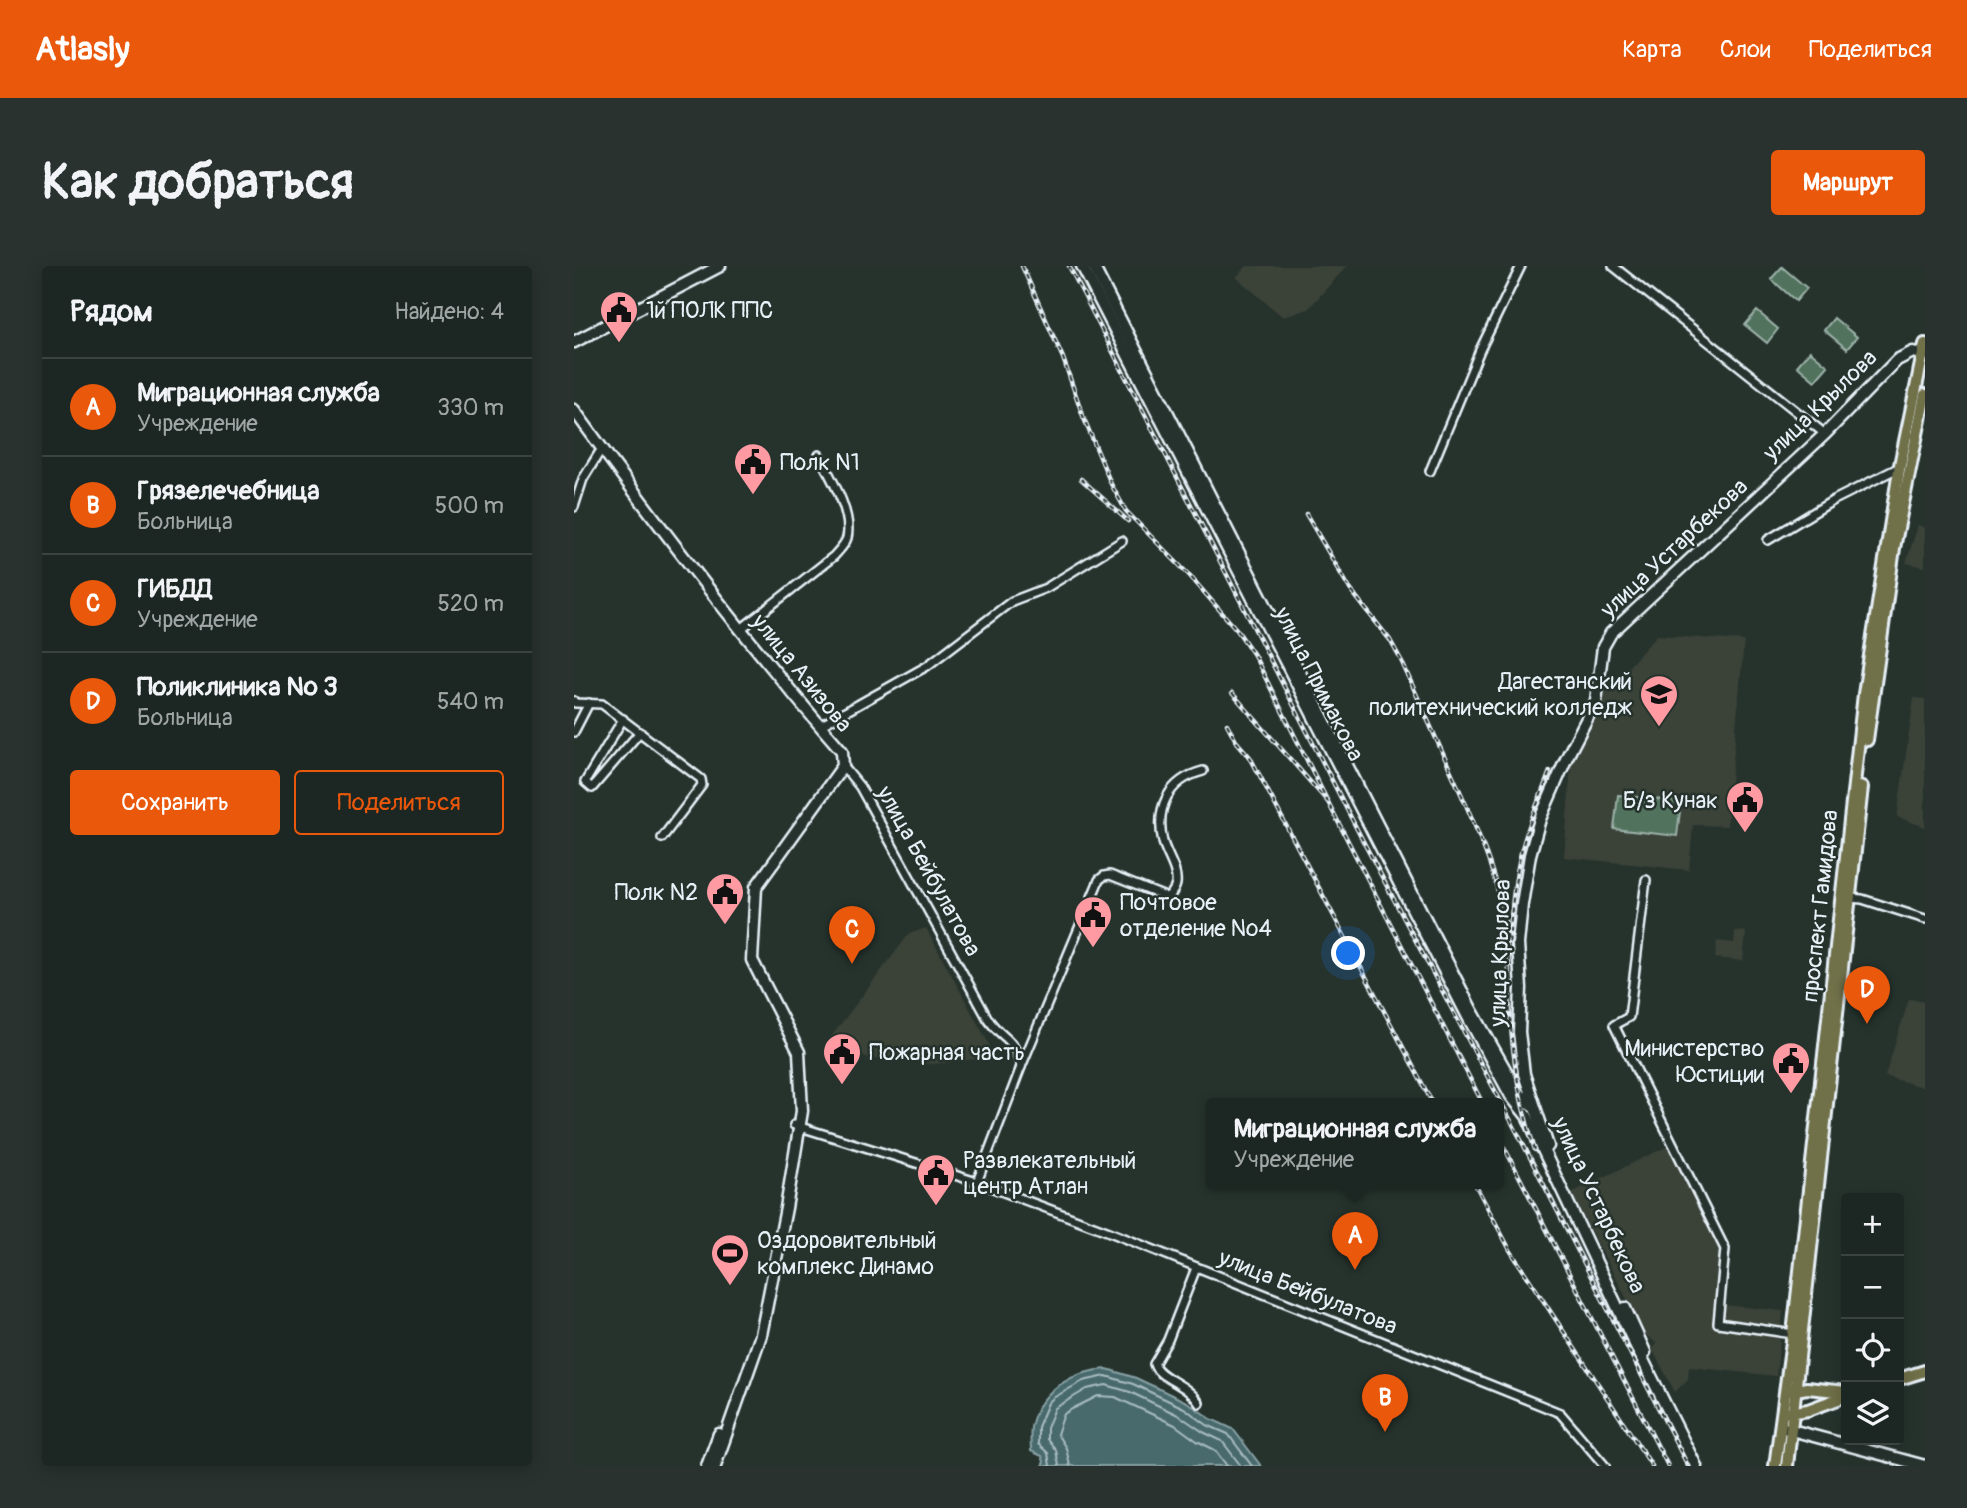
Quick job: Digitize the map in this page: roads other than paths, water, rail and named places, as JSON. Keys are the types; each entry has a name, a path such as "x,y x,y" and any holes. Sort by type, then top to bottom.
{"main road":[{"path":"574,334 709,266"},
{"path":"574,342 720,266"},
{"name":"улица Примакова","path":"1082,266 1461,1003 1511,1096 1527,1111"},
{"name":"улица Примакова","path":"1093,266 1429,928 1471,1009 1520,1092 1527,1111"},
{"name":"улица Крылова","path":"1520,1092 1514,988 1515,944 1522,877 1537,818 1556,770 1590,705 1596,649 1603,635 1824,433 1896,358 1913,351 1924,352"},
{"name":"проспект Гамидова","path":"1846,900 1864,694 1900,467 1924,352"},
{"name":"проспект Гамидова","path":"1787,1466 1795,1431 1789,1413 1802,1280 1873,682 1896,539 1925,395"},
{"name":"улица Азизова","path":"574,410 665,533 842,751 843,766 756,887 752,960 799,1052 802,1111 756,1333 707,1466"},
{"name":"улица Азизова","path":"574,419 673,551 837,758 838,764 753,884 747,956 793,1049 796,1064 797,1126 761,1335 715,1466"},
{"name":"улица Устарбекова","path":"1698,1466 1527,1111 1520,1032 1518,944 1526,873 1540,819 1596,701 1603,647 1611,634 1824,433"},
{"name":"проспект Гамидова","path":"1791,1390 1793,1334 1802,1280"},
{"path":"1904,1375 1925,1369"},
{"path":"1791,1390 1841,1395"},
{"path":"1819,1391 1824,1396 1819,1405"},
{"path":"1789,1413 1841,1397"},
{"name":"проспект Гамидова","path":"1775,1466 1781,1427 1789,1413"},
{"path":"1781,1427 1925,1466"}],"street":[{"path":"1430,471 1480,351 1521,266"},
{"path":"1613,266 1824,433"},
{"path":"574,507 583,479 599,453"},
{"path":"741,629 834,556 845,543 847,527 842,503 819,455"},
{"path":"1768,540 1834,500 1900,467"},
{"path":"820,726 927,666 1012,601 1046,587 1122,541"},
{"path":"574,701 602,704 701,779 702,785 662,838"},
{"path":"574,732 589,704"},
{"path":"623,719 585,782 592,788 639,732"},
{"name":"улица Бейбулатова","path":"843,766 860,787 994,1027 1012,1041 1021,1067"},
{"path":"977,1182 1021,1067 1099,880 1110,875 1168,898 1177,882 1163,842 1160,811 1167,796 1180,780 1203,771"},
{"path":"1646,880 1629,1017 1614,1025 1725,1250 1718,1323 1793,1334"},
{"path":"1846,900 1925,919"},
{"name":"улица Бейбулатова","path":"797,1126 977,1182 1560,1413 1605,1466"},
{"path":"1196,1268 1168,1340 1154,1364 1157,1371 1188,1389 1199,1402"}],"water":[{"path":"1107,1369 1136,1378 1187,1402 1211,1419 1233,1429 1261,1466 1042,1466 1042,1456 1031,1451 1030,1433 1036,1411 1060,1384 1082,1374"}],"railway":[{"path":"1022,266 1063,358 1111,484 1126,511 1190,576 1237,630 1254,655 1328,802"},
{"path":"1069,266 1363,841 1499,1098"},
{"path":"1081,479 1128,521"},
{"path":"1306,514 1350,589 1390,640 1401,660 1482,842 1502,907 1509,952"},
{"path":"1232,693 1328,802 1480,1098"},
{"path":"1227,724 1236,741 1250,757 1430,1098"},
{"path":"1535,1150 1525,1117 1513,1043 1510,928 1523,846 1550,771"},
{"path":"1504,1108 1688,1466"},
{"path":"1504,1147 1668,1466"},
{"path":"1478,1189 1510,1250 1652,1466"}],"place":[{"name":"1й ПОЛК ППС","path":"619,344"},
{"name":"Полк N1","path":"753,496"},
{"name":"Дагестанский политехнический колледж","path":"1659,728"},
{"name":"Б/з Кунак","path":"1745,834"},
{"name":"Полк N2","path":"725,926"},
{"name":"Почтовое отделение №4","path":"1093,949"},
{"name":"ГИБДД","path":"852,964"},
{"name":"Поликлиника № 3","path":"1867,1024"},
{"name":"Пожарная часть","path":"842,1086"},
{"name":"Министерство Юстиции","path":"1791,1095"},
{"name":"Развлекательный центр Атлан","path":"936,1207"},
{"name":"Миграционная служба","path":"1355,1270"},
{"name":"Оздоровительный комплекс Динамо","path":"730,1287"},
{"name":"Грязелечебница","path":"1385,1432"}]}
